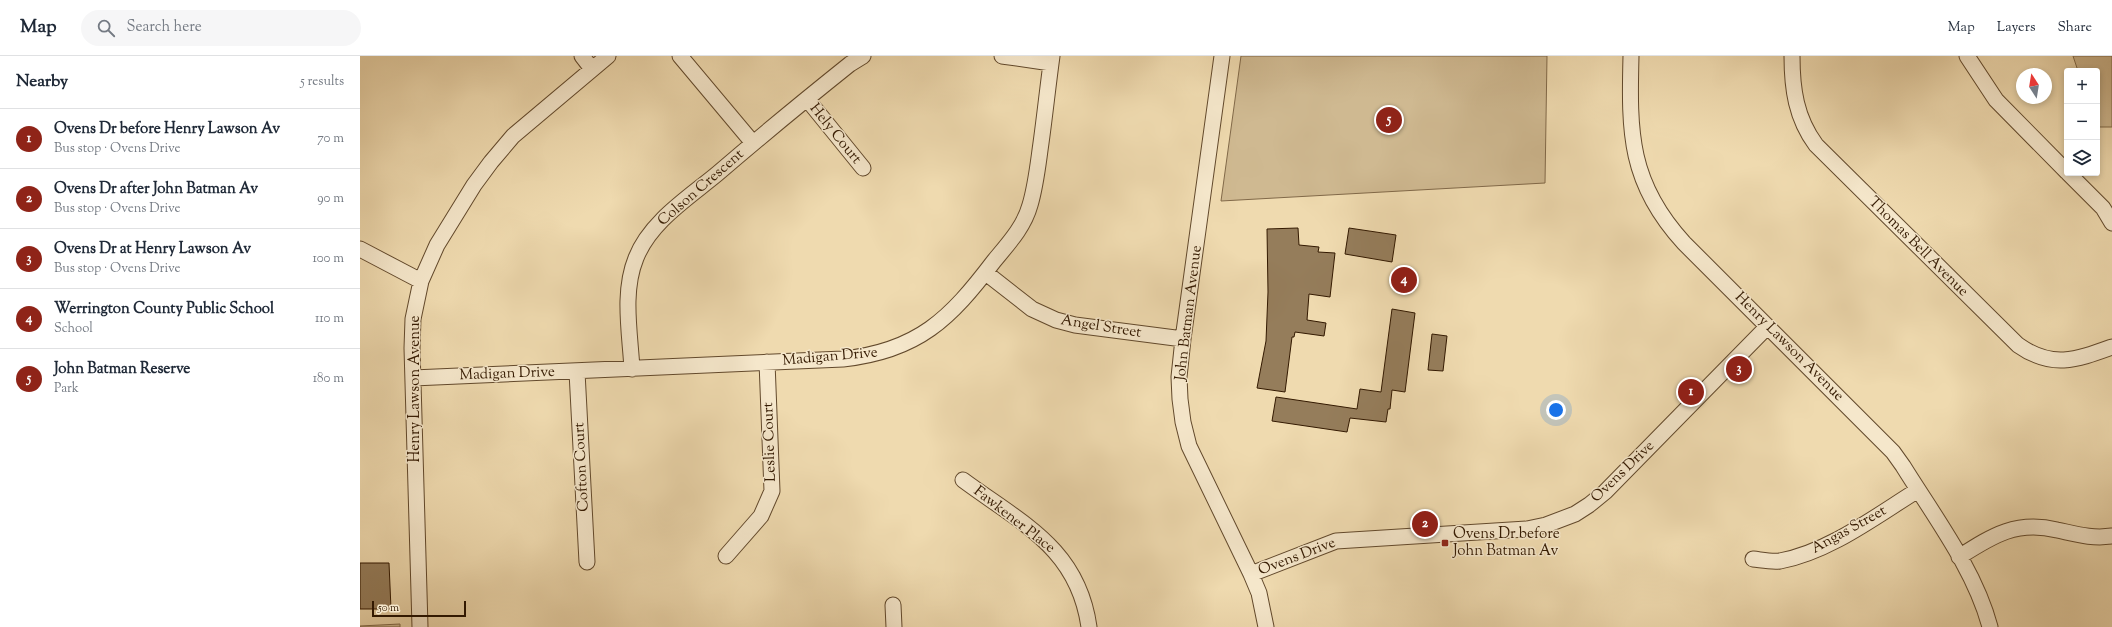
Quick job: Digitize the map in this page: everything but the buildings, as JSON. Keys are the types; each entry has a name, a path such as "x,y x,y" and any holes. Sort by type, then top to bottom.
{"street":[{"path":"582,56 592,69"},
{"name":"Henry Lawson Avenue","path":"420,627 413,378 413,319 421,281 443,234 491,162 530,121 608,56"},
{"path":"680,56 753,143"},
{"name":"Colson Crescent","path":"632,368 628,295 632,269 640,247 659,223 753,143 850,64 863,56"},
{"path":"1002,56 1052,59"},
{"name":"John Batman Avenue","path":"1222,56 1183,339 1180,399 1183,422 1189,446 1251,574 1259,593 1266,627"},
{"name":"Henry Lawson Avenue","path":"1630,56 1630,118 1632,143 1640,171 1650,196 1671,229 1767,327 1880,438 1903,466 1959,557 1979,594 1990,627"},
{"name":"Thomas Bell Avenue","path":"1792,56 1792,81 1795,101 1806,130 1816,145 2018,345 2034,355 2064,361 2084,357 2112,348"},
{"path":"1967,56 1996,100 2064,168"},
{"name":"Madigan Drive","path":"413,378 577,372 863,357 882,353 902,346 939,324 986,273 1016,234 1030,207 1036,182 1052,59"},
{"name":"Hely Court","path":"807,99 863,168"},
{"path":"2072,176 2103,208 2112,223"},
{"path":"360,249 421,281"},
{"name":"Angel Street","path":"986,273 1032,309 1056,320 1075,325 1183,339"},
{"name":"Ovens Drive","path":"1251,574 1328,543 1341,540 1527,528 1562,520 1590,505 1605,492 1767,327"},
{"name":"Leslie Court","path":"726,556 761,516 772,491 767,362"},
{"name":"Cofton Court","path":"577,372 587,562"},
{"name":"Fawkener Place","path":"963,480 1040,537 1059,554 1073,574 1082,594 1089,627"},
{"name":"Angas Street","path":"1753,559 1780,561 1818,549 1918,490"},
{"path":"1959,557 1994,535 2023,527 2048,528 2088,537 2112,536"},
{"path":"893,605 894,627"}],"shaded area":[{"path":"1241,56 1547,56 1545,183 1221,201"},
{"path":"2073,56 2112,56 2112,127 2100,127 2100,68 2077,68"},
{"path":"400,624 400,627 360,627 360,626"}],"place":[{"name":"John Batman Reserve","path":"1389,120"},
{"name":"Werrington County Public School","path":"1404,280"},
{"name":"Ovens Dr at Henry Lawson Av","path":"1739,369"},
{"name":"Ovens Dr before Henry Lawson Av","path":"1691,392"},
{"name":"Ovens Dr after John Batman Av","path":"1425,524"},
{"name":"Ovens Dr before John Batman Av","path":"1445,543"}]}
